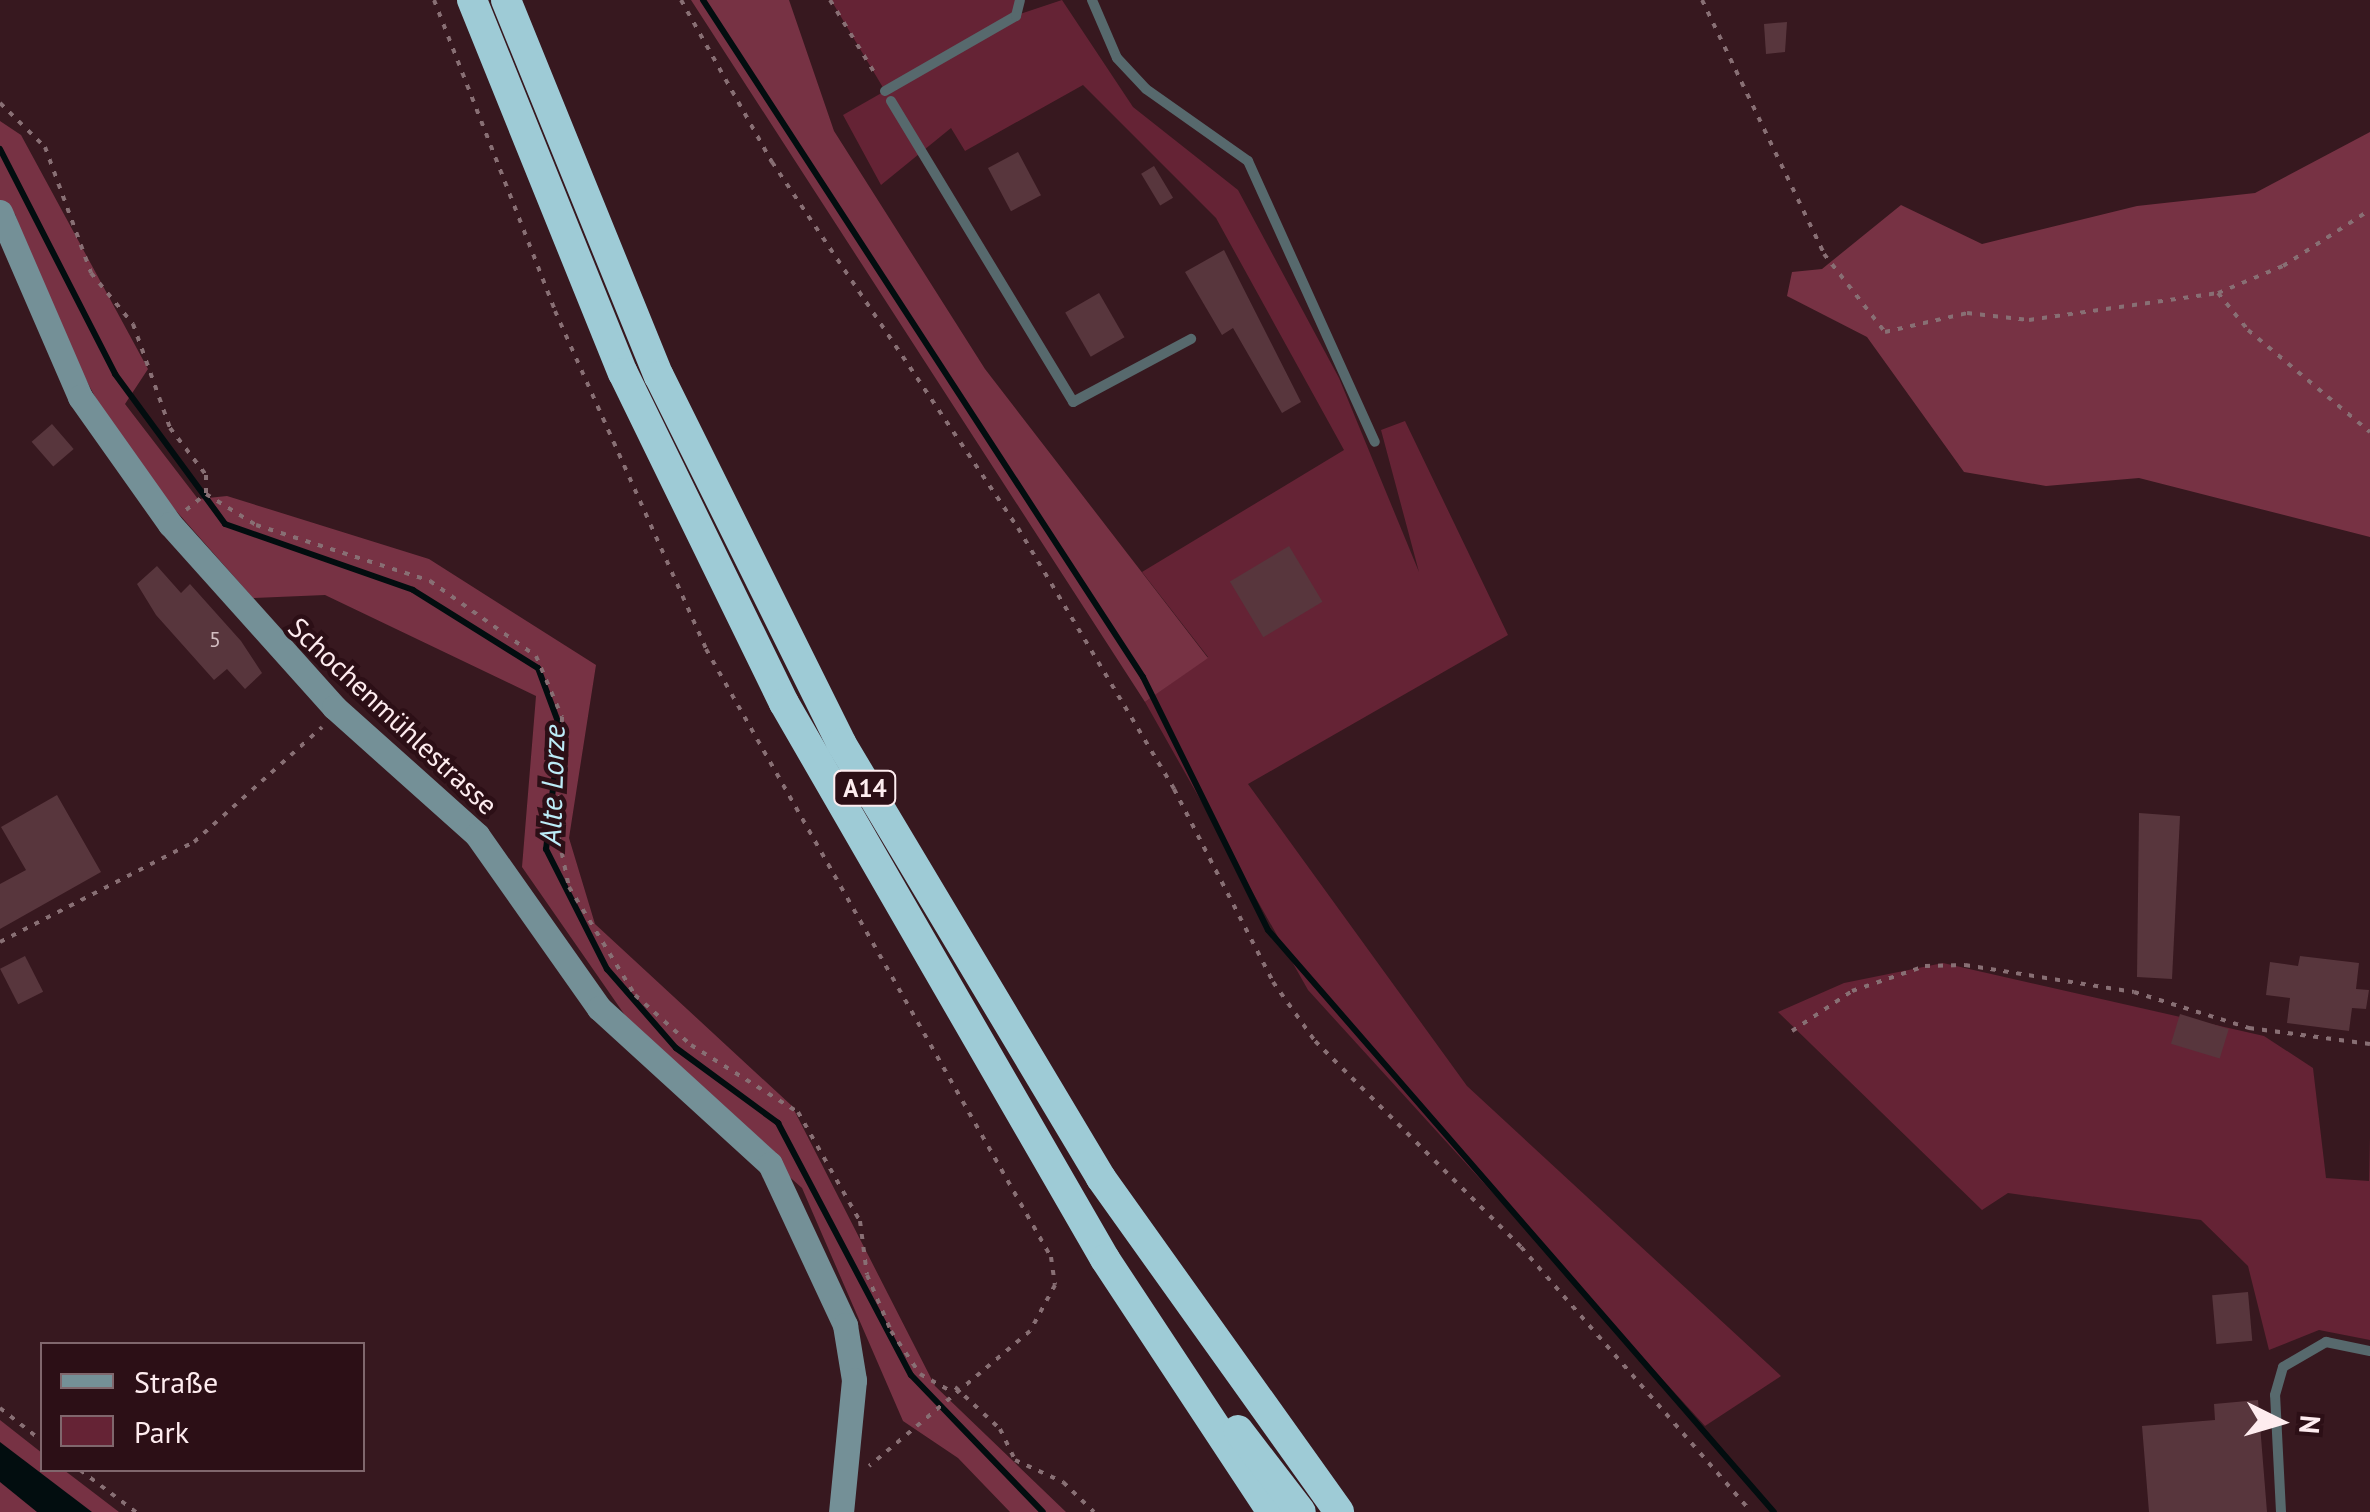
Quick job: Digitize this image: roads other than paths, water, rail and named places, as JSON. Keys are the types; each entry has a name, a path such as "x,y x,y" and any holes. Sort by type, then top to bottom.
{"highway":[{"name":"A14","path":"472,0 570,253 679,491 827,782 962,1016 1161,1321 1301,1512"},
{"name":"A14","path":"506,0 659,376 840,743 1101,1178 1340,1512"},
{"path":"962,1016 1105,1259 1272,1512"}],"street":[{"name":"Schochenmühlestrasse","path":"0,212 99,430 334,708 457,812 599,1008 770,1164 845,1324 854,1380 842,1512"}],"lane":[{"path":"1020,0 1016,16 888,96 1073,402 1190,340"},
{"path":"1092,0 1117,58 1146,89 1248,162 1374,442"},
{"path":"2281,1512 2275,1395 2283,1366 2326,1342 2370,1352"}],"waterway":[{"path":"703,0 1143,677 1268,930 1774,1512"},
{"name":"Alte Lorze","path":"0,149 115,374 225,524 413,590 538,668 560,727 546,849 607,969 676,1048 778,1123 911,1375 1043,1512"}]}
